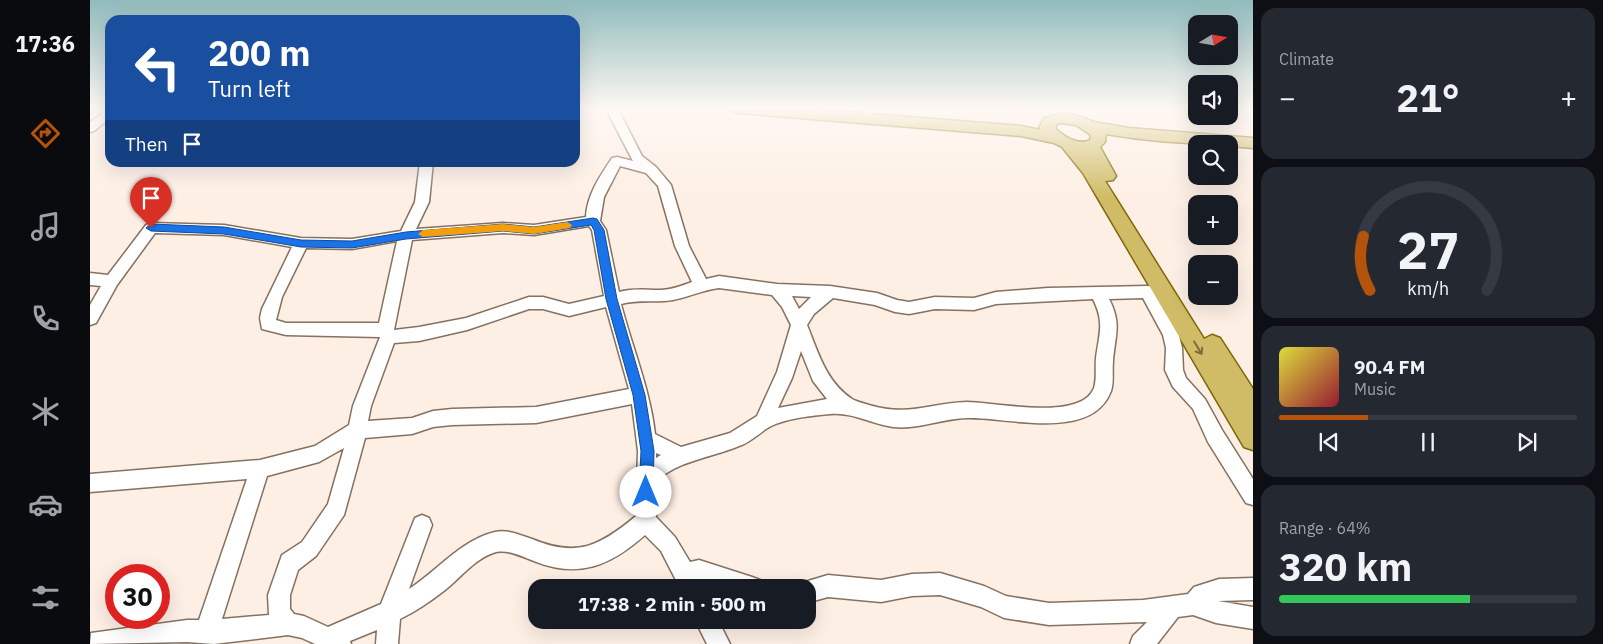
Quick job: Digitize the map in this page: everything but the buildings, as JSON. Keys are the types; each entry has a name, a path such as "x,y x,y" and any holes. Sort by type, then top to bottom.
{"main road":[{"path":"1066,138 1090,170 1156,292 1253,439"},
{"path":"1092,138 1103,170 1253,409"},
{"path":"1120,138 1188,144"},
{"path":"1199,138 1253,142"},
{"path":"1238,149 1253,150"}],"street":[{"path":"627,138 637,158 664,185 682,246 700,285"},
{"path":"651,170 617,161 606,176 598,194 593,211 593,221 599,230 612,299 639,395 646,439 646,521 668,544 688,579"},
{"path":"288,624 279,613 279,594 285,574 290,563 309,549 337,508 362,406 382,359 406,235 422,202 426,167"},
{"path":"90,319 112,281 151,228 224,230 301,243 352,244 406,235 503,228 534,230 593,221"},
{"path":"301,243 272,304 266,320 268,325 286,329 419,334 467,324 530,303 543,303 569,310 612,299 645,294 659,296 674,294 700,285 719,282 777,290 830,292 878,298 895,306 909,308 935,303 974,304 996,298 1048,294 1156,292 1171,335 1174,348 1174,370 1179,382 1199,404 1215,436 1253,496"},
{"path":"90,279 112,281"},
{"path":"777,290 788,303 819,376 834,395 851,408"},
{"path":"764,421 768,408 786,372 798,324 806,309 830,292"},
{"path":"646,478 654,469 679,455 737,439 754,430 764,421 835,405 895,419 914,419 974,410 1041,416 1069,413 1091,404 1101,394 1110,318 1098,293"},
{"path":"813,409 819,376"},
{"path":"90,483 260,469 319,453 357,430 412,426 433,419 452,417 536,415 639,395"},
{"path":"646,439 679,455"},
{"path":"205,638 260,469"},
{"path":"92,644 187,631 205,638 288,624 304,627 334,641 389,614 430,588 480,547 498,541 517,544 552,558 573,561 597,555 619,545 646,521"},
{"path":"387,644 389,614 422,525"},
{"path":"691,579 699,571 724,579"},
{"path":"816,589 828,586 881,591 912,585 940,584 976,594 1004,607 1049,614 1143,611 1183,605 1253,618"},
{"path":"1141,644 1183,605 1219,590 1253,589"},
{"path":"711,629 719,644"}],"slow traffic":[{"path":"423,234 503,228 534,230 567,225"}],"route":[{"path":"151,228 224,230 301,243 352,244 406,235 503,228 534,230 593,221 599,230 612,299 621,336 635,377 644,420 647,451 646,492"}]}
